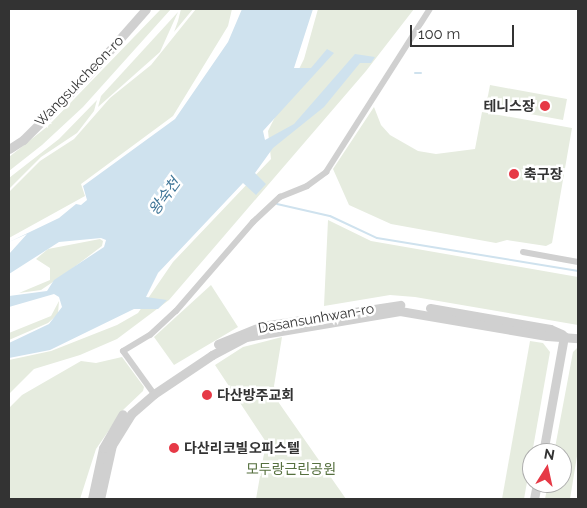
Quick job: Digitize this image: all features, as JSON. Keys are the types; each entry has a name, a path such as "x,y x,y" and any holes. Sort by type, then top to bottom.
{"street":[{"name":"Wangsukcheon-ro","path":"9,149 23,140 87,76 146,9"},
{"path":"153,392 123,351 150,335 176,312 253,222 280,197 307,186 326,172 430,9"},
{"path":"523,252 578,262"},
{"name":"Dasansunhwan-ro","path":"92,499 98,463 109,436 129,408 219,344 244,332 389,306 468,313 550,329 564,336 578,338"},
{"path":"545,443 564,336"},
{"name":"Dasansunhwan-ro","path":"100,499 107,460 118,433 131,414 153,392"}],"green space":[{"path":"161,9 171,9 83,107 42,145 9,171 9,157 48,126"},
{"path":"181,9 193,9 174,32 178,21"},
{"path":"196,9 232,9 228,26 173,116 81,184 85,196 9,238 9,192 40,161 74,139 110,98 151,65"},
{"path":"318,9 414,9 366,71 169,300 117,339 80,355 34,369 9,394 9,360 51,351 117,325 138,313 173,262 271,159 268,131 304,59"},
{"path":"178,12 160,52 98,107 101,96"},
{"path":"490,85 567,99 563,120 486,106"},
{"path":"97,100 94,111 77,133 41,157 9,189 9,178 59,139"},
{"path":"374,107 381,125 390,135 418,151 436,154 475,149 482,112 572,128 552,243 546,246 507,240 496,243 391,224 349,205 333,169"},
{"path":"328,220 371,241 578,277 578,325 415,297 390,295 324,306"},
{"path":"100,239 103,241 102,246 41,290 19,293 50,280 50,268 36,259 48,249"},
{"path":"211,285 238,327 174,365 154,337"},
{"path":"59,301 58,314 48,323 9,340 9,333 51,316"},
{"name":"모두랑근린공원","path":"282,337 274,386 279,403 346,499 256,499 266,442 215,365 243,347"},
{"path":"530,341 543,343 550,352 534,443 522,443 522,493 525,493 524,499 502,499"},
{"path":"578,347 578,450 572,487 572,443 556,443 573,352"},
{"path":"122,357 144,387 143,391 123,410 96,449 80,499 9,499 9,408 22,395 81,361 96,363"},
{"path":"546,493 571,493 570,499 545,499"}],"water":[{"name":"왕숙천","path":"242,9 313,9 294,68 311,68 327,49 334,53 263,131 265,140 294,124 355,54 375,57 371,63 360,63 324,107 273,148 255,173 266,184 256,195 243,183 158,273 146,297 167,300 158,309 134,309 50,350 9,358 9,343 49,324 62,307 59,297 54,294 9,307 9,296 47,291 54,280 104,247 106,240 101,238 59,242 9,274 9,254 27,234 9,242 59,218 76,204 81,205 87,200 83,186 175,119 228,42"}],"waterway":[{"path":"415,73 421,73"},
{"path":"277,204 330,216 377,238 578,271"}],"place":[{"name":"테니스장","path":"545,106"},
{"name":"축구장","path":"514,174"},
{"name":"다산방주교회","path":"207,395"},
{"name":"다산리코빌오피스텔","path":"174,448"}]}
